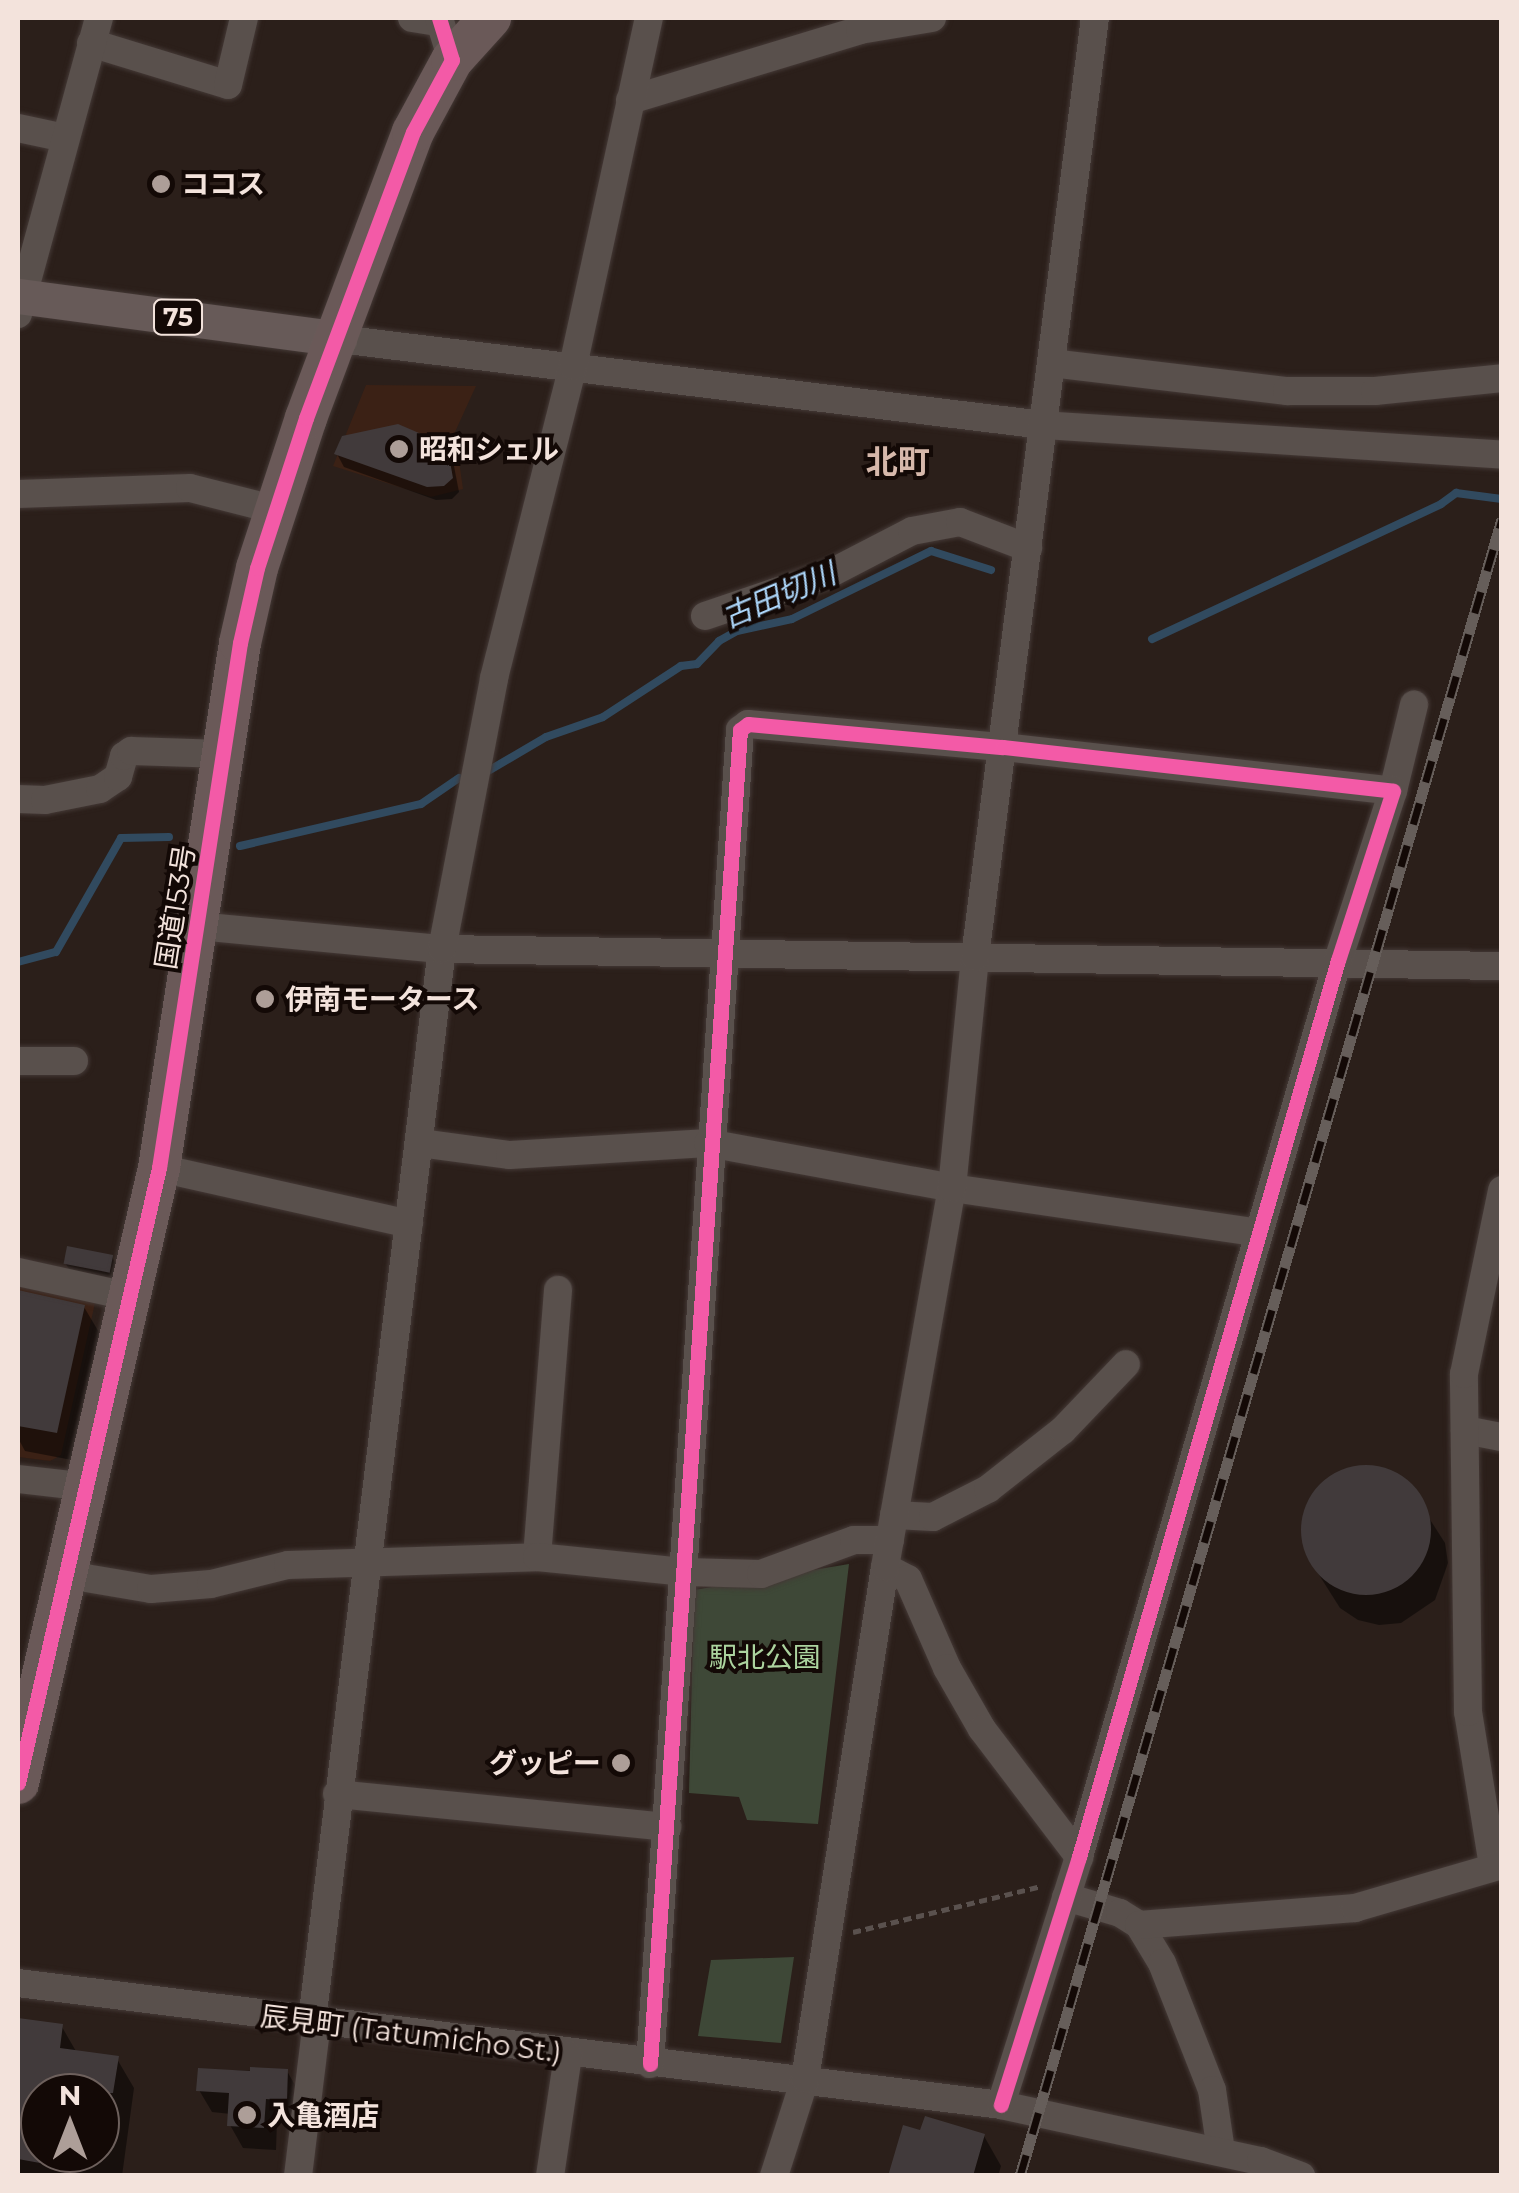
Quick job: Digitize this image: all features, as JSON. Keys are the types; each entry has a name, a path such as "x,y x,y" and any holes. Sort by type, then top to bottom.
{"highway":[{"name":"国道153号","path":"18,1783 159,1168 240,644 274,509 413,132 435,29 490,18"}],"main road":[{"name":"75","path":"19,302 339,339"}],"street":[{"path":"19,302 95,30 228,85 244,18"},
{"path":"298,2176 338,1794 442,949 494,678 573,366 648,18"},
{"path":"630,100 860,30 932,18"},
{"path":"774,2176 804,2078 890,1541 952,1188 975,958 1095,18"},
{"path":"18,128 66,138"},
{"path":"339,339 1043,426 1502,454"},
{"path":"1051,363 1287,390 1375,390 1502,378"},
{"path":"18,494 190,488 274,509"},
{"path":"705,616 831,573 912,530 960,522 1028,548"},
{"path":"1001,2105 1072,1878 1338,960 1392,791 1414,704"},
{"path":"650,2064 685,1572 708,1143 740,730 748,724 1003,747 1392,791"},
{"path":"18,799 45,800 100,789 118,777 124,756 131,751 223,754"},
{"path":"197,926 442,949 1338,960 1502,966"},
{"path":"18,1060 74,1061"},
{"path":"420,1143 510,1156 708,1143 952,1188 1258,1234"},
{"path":"159,1168 409,1224"},
{"path":"1139,1926 1355,1908 1497,1865 1468,1712 1464,1374 1470,1326 1502,1190"},
{"path":"18,1272 132,1297"},
{"path":"536,1558 558,1290"},
{"path":"68,1575 151,1589 183,1588 288,1565 536,1558 685,1572 761,1574 854,1540 890,1541 988,1490 1063,1430 1126,1364"},
{"path":"1465,1430 1502,1437"},
{"path":"18,1479 88,1487"},
{"path":"890,1541 947,1668 1072,1878 1139,1926 1177,1995 1212,2090 1220,2151"},
{"path":"338,1794 667,1827"},
{"name":"辰見町 (Tatumicho St.)","path":"18,1983 1001,2105 1220,2151 1301,2176"},
{"path":"550,2176 568,2054"}],"path":[{"path":"826,1939 1072,1878"}],"shaded area":[{"name":"昭和シェル","path":"366,385 476,386 455,432 463,489 431,497 333,466"},
{"path":"18,1277 97,1294 61,1455 50,1461 18,1457"}],"green space":[{"name":"駅北公園","path":"849,1564 818,1824 747,1820 739,1797 689,1793 694,1590"},
{"path":"794,1957 781,2043 698,2036 711,1960"}],"building":[{"path":"398,424 447,445 453,478 444,486 427,487 334,454 342,436"},
{"path":"67,1246 113,1255 110,1273 64,1264"},
{"path":"18,1290 85,1305 57,1433 18,1426"},
{"path":"1366,1465 1391,1470 1412,1484 1426,1505 1431,1530 1426,1555 1412,1576 1391,1590 1366,1595 1341,1590 1320,1576 1306,1555 1301,1530 1306,1505 1320,1484 1341,1470"},
{"path":"18,2018 63,2024 60,2048 119,2056 116,2073 20,2073 18,2159"},
{"path":"250,2067 288,2069 287,2101 266,2099 264,2128 227,2126 229,2093 196,2091 198,2068 250,2071"},
{"path":"925,2116 985,2134 973,2176 888,2176 903,2125 920,2130"}],"waterway":[{"name":"古田切川","path":"1152,639 1441,504 1456,493 1502,499"},
{"name":"古田切川","path":"488,771 546,737 603,717 681,666 697,664 719,641 737,631 792,619 931,551 991,570"},
{"name":"古田切川","path":"240,846 421,804 459,778"},
{"name":"古田切川","path":"18,962 56,952 121,838 169,837"}],"railway":[{"path":"1020,2176 1502,519"}],"cycle path":[{"path":"18,1783 159,1168 240,643 257,568 306,418 413,132 452,60 439,18"},
{"path":"650,2064 740,730 748,724 1003,747 1393,791 1338,960 1079,1857 1001,2105"}],"place":[{"name":"ココス","path":"161,184"},
{"name":"昭和シェル","path":"399,449"},
{"name":"伊南モータース","path":"265,999"},
{"name":"グッピー","path":"621,1763"},
{"name":"入亀酒店","path":"247,2115"}],"district":[{"name":"北町","path":"898,462"}]}
